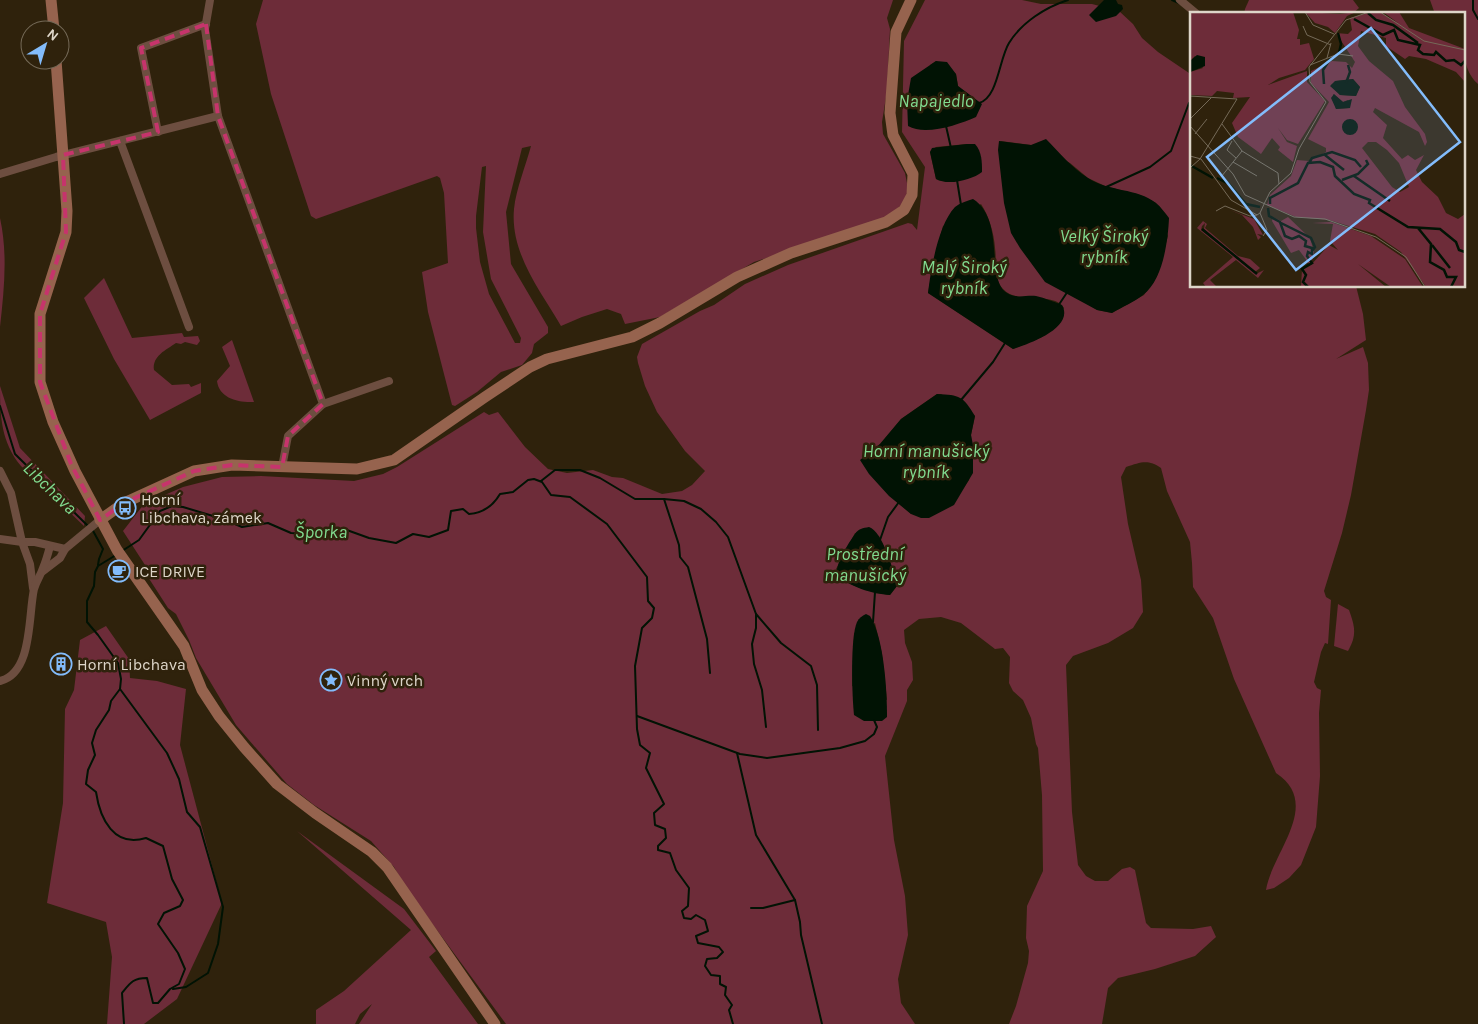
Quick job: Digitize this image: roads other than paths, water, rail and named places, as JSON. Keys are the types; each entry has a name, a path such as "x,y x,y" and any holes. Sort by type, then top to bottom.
{"street":[{"path":"52,0 53,20"},
{"path":"210,0 205,29 218,116 323,404"},
{"path":"0,681 16,673 23,656 37,578 43,570 60,558 65,549 124,503 194,470 232,465 357,469 394,460 515,377 547,359 632,337 660,324 737,277 791,253 886,222 904,210 912,195 913,174 893,135 890,113 896,32 911,0"},
{"path":"1180,0 1195,12"},
{"path":"158,132 141,48 206,24"},
{"path":"57,70 68,211 66,232 40,314 40,382 94,525 119,553 184,646 202,690 219,716 278,784 316,813 365,846 387,867 495,1024"},
{"path":"0,174 63,155 218,116"},
{"path":"120,142 189,327"},
{"path":"282,467 288,436 323,404 389,381"},
{"path":"0,471 10,493 22,542 30,564 34,592"},
{"path":"0,540 35,542 65,549"},
{"path":"43,570 50,546"}],"water":[{"path":"1104,0 1116,0 1118,4 1122,5 1123,9 1116,16 1096,22 1089,15"},
{"name":"Napajedlo","path":"936,61 947,62 956,74 958,86 982,104 976,117 969,120 932,130 915,129 908,126 907,101 911,78"},
{"name":"Velký Široký rybník","path":"1046,139 1071,165 1088,178 1105,186 1148,198 1158,205 1169,218 1166,249 1155,280 1143,295 1112,313 1097,310 1045,282 1011,233 1004,203 998,150 999,141 1031,145"},
{"path":"975,144 979,150 982,172 960,181 947,182 936,179 930,152 932,148"},
{"name":"Malý Široký rybník","path":"973,199 983,209 989,221 997,276 1001,286 1011,295 1036,296 1062,305 1064,313 1062,321 1056,328 1039,339 1013,349 928,293 933,260 944,225 955,207"},
{"name":"Horní manušický rybník","path":"937,394 960,398 967,404 975,416 971,435 973,473 954,505 929,518 921,518 911,514 889,496 869,474 860,460 880,444 901,419"},
{"name":"Prostřední manušický","path":"869,527 874,530 883,543 897,582 897,586 890,595 861,589 848,583 837,574 840,559 856,532"},
{"path":"866,614 870,616 875,626 882,651 887,717 882,721 864,721 854,715 852,681 853,641 857,622"}],"waterway":[{"path":"979,103 990,94 1006,50 1014,35 1035,16 1068,0"},
{"path":"1172,0 1181,4"},
{"name":"Šporka","path":"1473,0 1473,10 1478,19"},
{"path":"1104,188 1150,167 1171,151 1189,103"},
{"path":"946,126 951,148"},
{"path":"957,180 961,205"},
{"path":"1058,306 1068,291"},
{"path":"961,400 993,362 1005,343"},
{"name":"Libchava","path":"0,406 15,454 88,526"},
{"path":"541,481 555,470 580,470 600,478 635,499 684,501 701,509 716,522 728,537 756,614 781,643 811,666 817,685 818,730"},
{"name":"Šporka","path":"122,551 139,540 160,511 172,506 183,507 242,527 268,523 291,533 334,535 344,529 369,538 396,543 413,534 429,537 448,530 451,511 463,509 469,514 478,512 491,505 500,494 513,492 528,480 534,479 542,482 551,495 570,497 607,524 647,577 648,601 654,608 652,618 642,628 635,666 637,729 640,745 650,753 646,768 664,804 654,813 655,825 665,829 666,838 658,846 658,850 670,853 676,870 689,888 688,906 682,911 684,918 691,919 696,915 705,920 708,931 696,936 698,943 719,947 723,952 717,958 707,959 705,966 711,975 720,976 720,984 726,987 725,995 732,1005 729,1010 733,1024"},
{"path":"664,499 679,545 680,557 688,567 707,639 710,673"},
{"path":"880,540 888,517 899,502"},
{"name":"Libchava","path":"92,529 103,549 98,565"},
{"name":"Šporka","path":"116,555 98,566 95,572 94,586 87,601 87,622 118,663 121,679 120,689 111,701 109,710 96,730 92,743 95,755 88,770 86,784 96,792 105,821 117,835 125,839 146,838 163,846 172,879 183,900 180,906 164,913 158,924 178,953 185,969 179,984 170,989 158,1003 153,1003 147,978 135,980 130,984 122,993 124,1024"},
{"path":"873,622 875,592"},
{"path":"756,614 756,628 752,644 754,664 762,690 766,727"},
{"path":"120,689 167,753 179,779 187,812 200,827 223,907 218,944 208,973 186,987 173,989"},
{"path":"637,716 740,754 767,758 840,748 865,741 874,734 877,727 874,720"},
{"path":"737,753 756,835 795,900 801,935 822,1024"},
{"path":"751,908 763,908 795,900"}],"place":[{"name":"Horní Libchava, zámek","path":"125,508"},
{"name":"ICE DRIVE","path":"119,571"},
{"name":"Horní Libchava","path":"61,664"},
{"name":"Vinný vrch","path":"331,680"}]}
